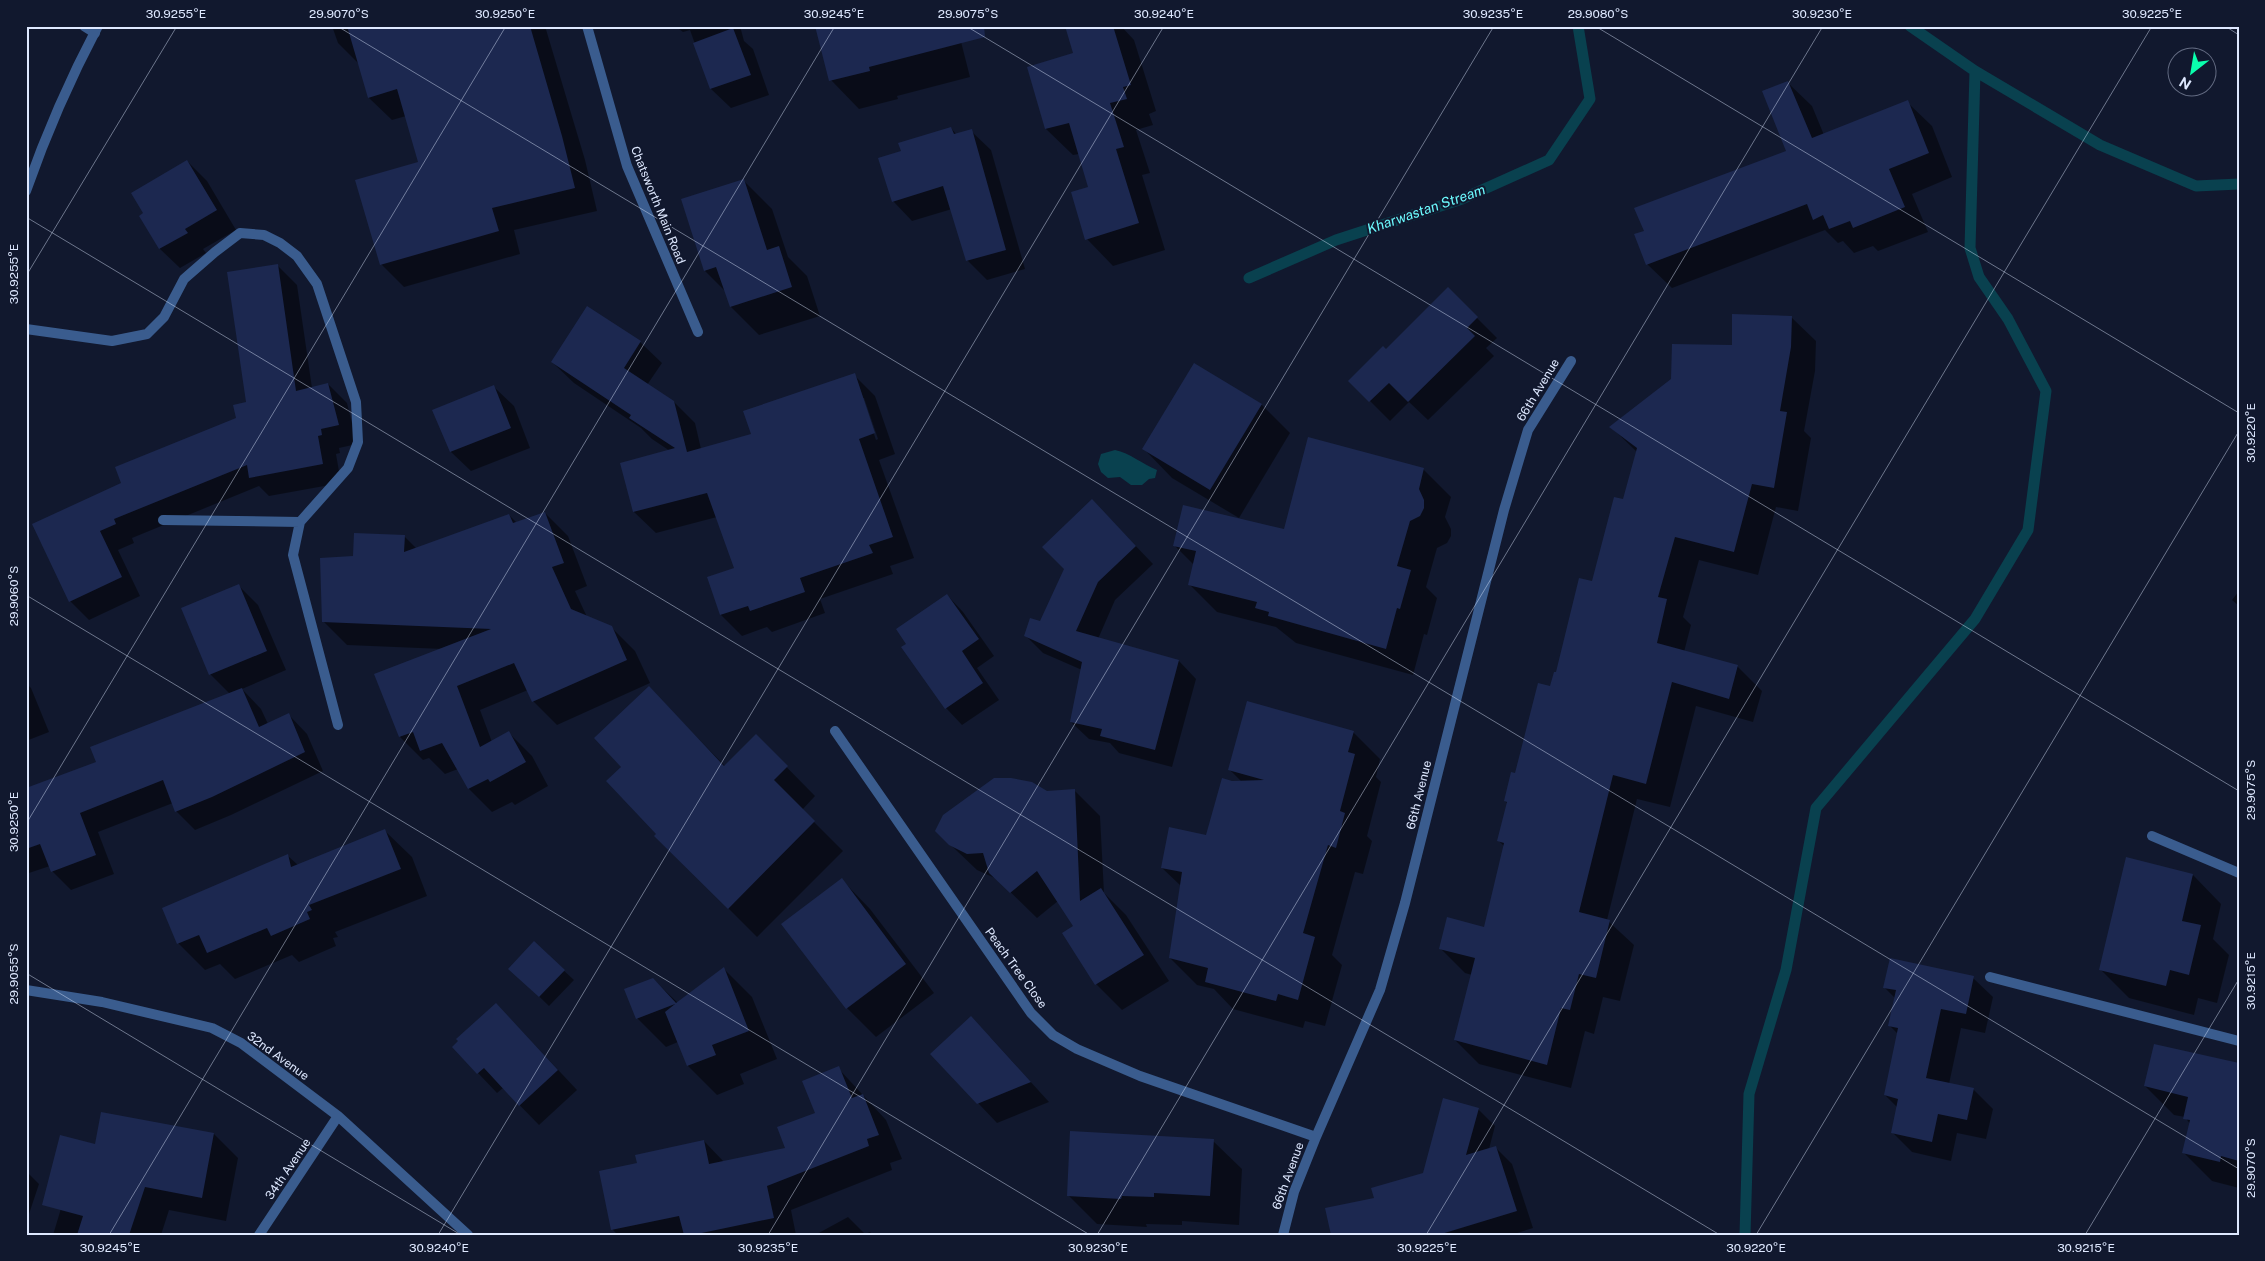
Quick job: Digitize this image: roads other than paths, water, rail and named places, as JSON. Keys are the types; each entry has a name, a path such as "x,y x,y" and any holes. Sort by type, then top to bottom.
{"street":[{"path":"26,191 82,56 97,29 84,26"},
{"name":"Chatsworth Main Road","path":"587,26 627,166 698,332"},
{"path":"26,329 112,341 147,334 164,317 184,279 240,233 264,235 280,243 297,256 317,284 356,402 358,442 348,468 300,522 293,555 338,725"},
{"name":"66th Avenue","path":"1283,1235 1294,1192 1380,990 1405,904 1504,510 1528,430 1571,361"},
{"path":"163,520 300,522"},
{"name":"Peach Tree Close","path":"834,731 1031,1013 1053,1035 1076,1050 1140,1076 1316,1137"},
{"path":"2152,836 2239,873"},
{"path":"1990,977 2239,1041"},
{"name":"32nd Avenue","path":"26,990 102,1002 212,1028 241,1043 338,1116 468,1235"},
{"name":"34th Avenue","path":"258,1235 338,1116"}],"water":[{"path":"1115,450 1157,470 1155,478 1149,479 1142,485 1131,485 1120,477 1108,478 1101,472 1098,464 1101,454"}],"waterway":[{"name":"Kharwastan Stream","path":"1249,278 1336,240 1462,199 1549,160 1590,99 1578,26"},
{"path":"1910,26 1975,71 2100,145 2196,186 2239,184"},
{"path":"1745,1235 1749,1094 1786,970 1816,808 1975,619 2028,530 2046,391 2008,319 1979,277 1970,248 1975,71"}]}
